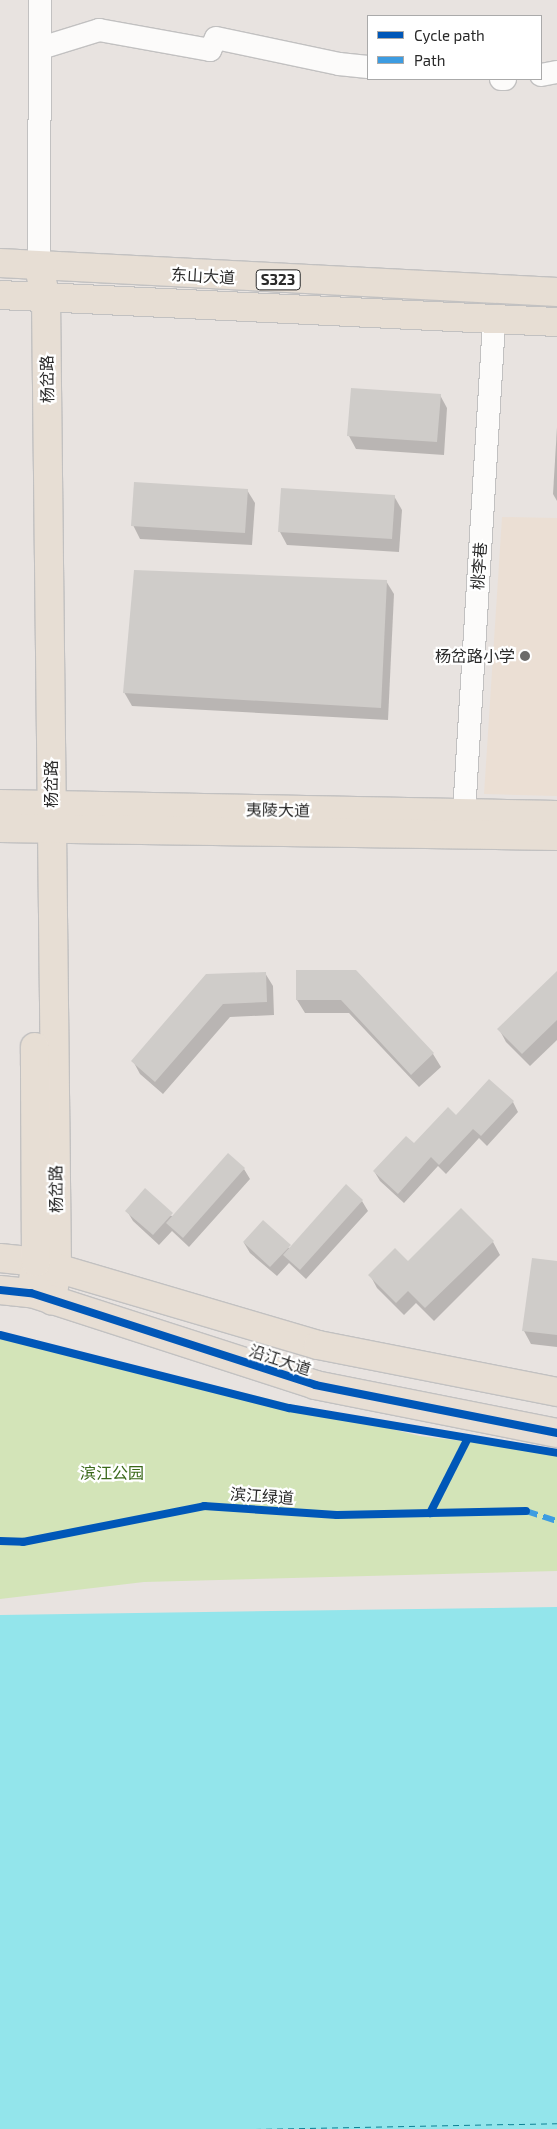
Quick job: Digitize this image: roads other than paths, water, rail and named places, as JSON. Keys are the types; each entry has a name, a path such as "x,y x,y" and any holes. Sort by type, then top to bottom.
{"main road":[{"name":"东山大道","path":"0,263 39,268 557,292"},
{"name":"杨岔路","path":"39,268 37,298 46,1265 41,1297"},
{"name":"东山大道","path":"0,295 557,322"},
{"name":"夷陵大道","path":"0,804 43,817 557,836"},
{"name":"夷陵大道","path":"0,828 43,817 464,813 557,815"},
{"name":"沿江大道","path":"0,1258 46,1265 318,1344 557,1392"},
{"name":"沿江大道","path":"0,1290 41,1297 314,1386 557,1433"}],"street":[{"name":"杨岔路","path":"39,268 40,0"},
{"path":"41,48 99,30 210,50 216,38 339,64 367,67"},
{"path":"542,75 557,72"},
{"name":"桃李巷","path":"464,813 494,320"}],"water":[{"path":"557,1607 557,2129 0,2129 0,1615"}],"place":[{"name":"杨岔路小学","path":"525,656"}],"park label":[{"name":"滨江公园","path":"112,1473"}]}
